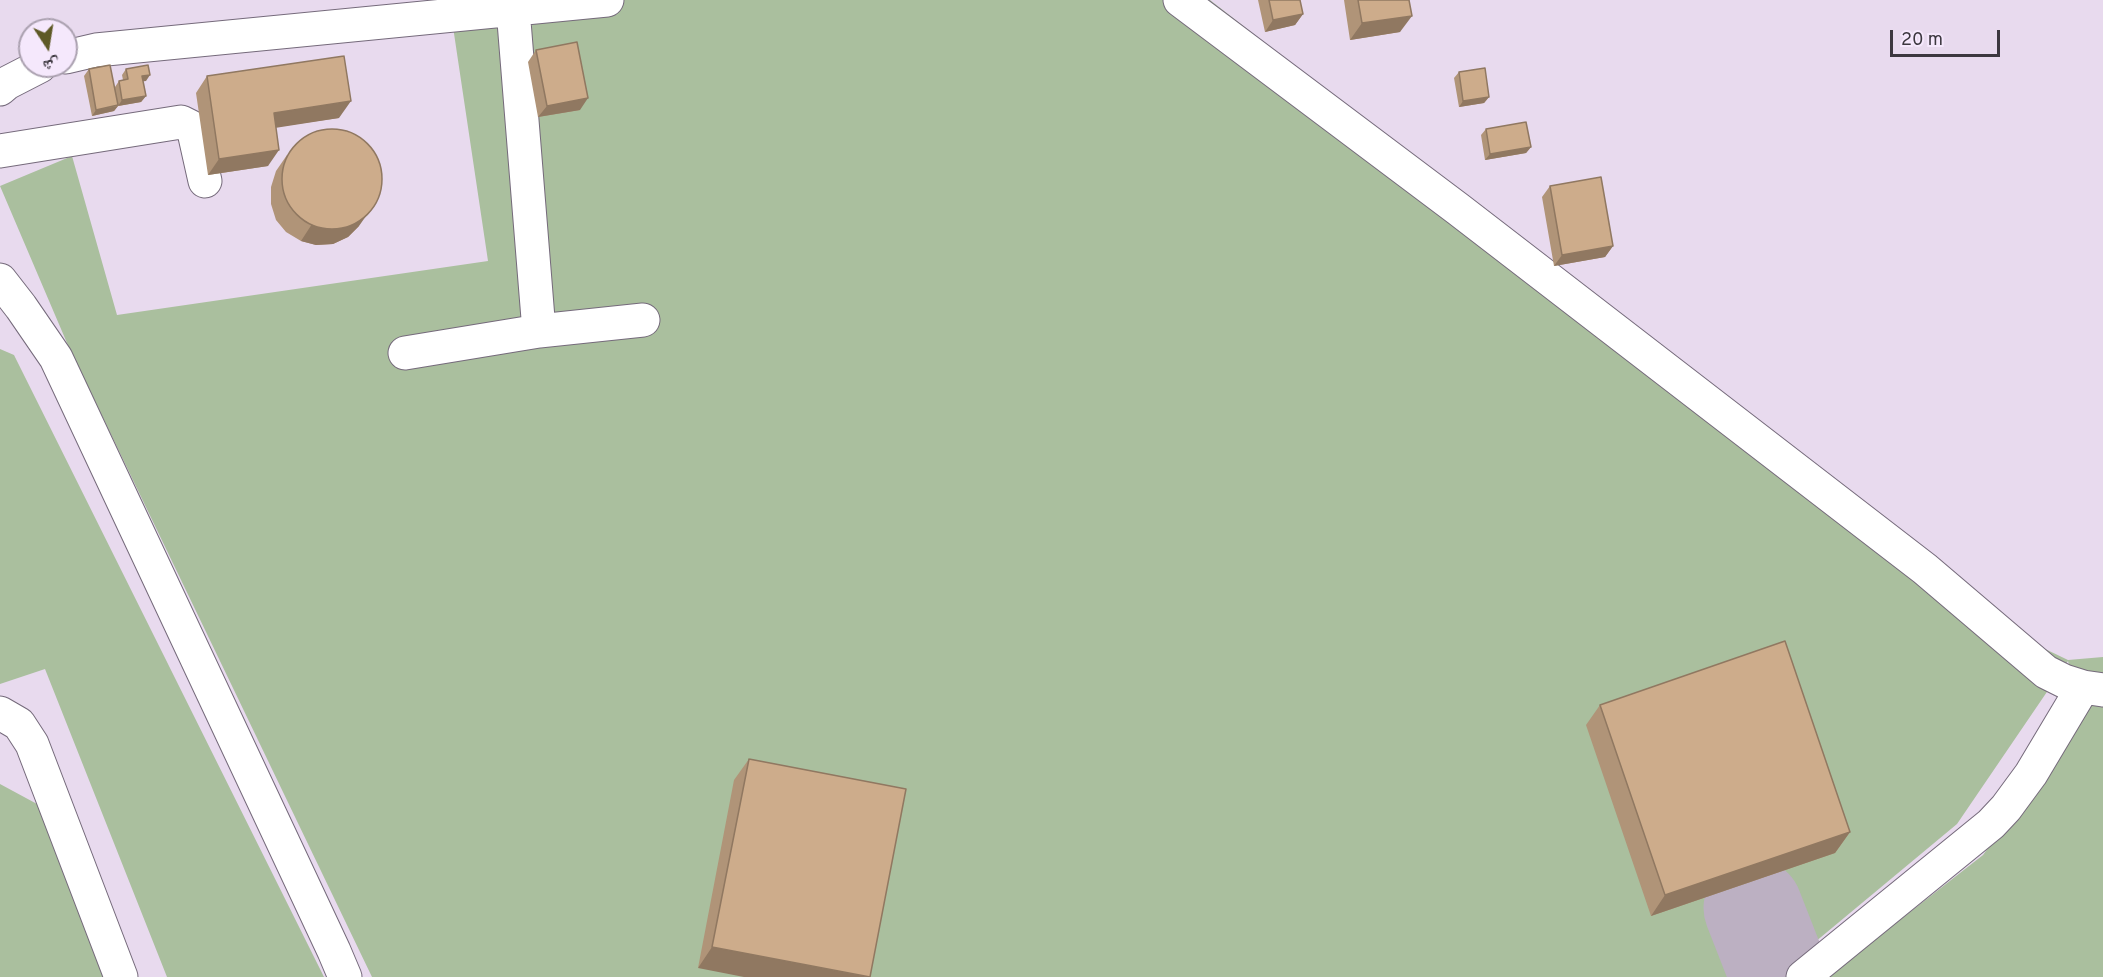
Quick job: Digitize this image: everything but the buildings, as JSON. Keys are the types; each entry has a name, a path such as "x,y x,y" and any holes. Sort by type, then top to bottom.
{"street":[{"path":"78,54 96,50 607,0"},
{"path":"1180,0 1467,216 1924,569 2046,672 2064,681 2093,689 2013,800 1991,824 1803,977"},
{"path":"513,9 539,331"},
{"path":"0,89 18,77"},
{"path":"0,152 181,122 191,127 194,132 205,181"},
{"path":"0,280 56,358 345,977"},
{"path":"405,353 539,331 643,320"},
{"path":"0,713 19,724 32,744 121,977"}],"green space":[{"path":"449,0 1210,0 2043,648 2068,660 2103,657 2103,977 1827,977 1983,855 2082,716 2068,661 1957,824 1773,977 372,977 67,343 0,186 72,156 117,315 488,261"},
{"path":"0,349 14,355 324,977 167,977 45,669 0,684"},
{"path":"0,784 50,811 104,977 0,977"}],"taxiway":[{"path":"1753,908 1780,977"}]}
